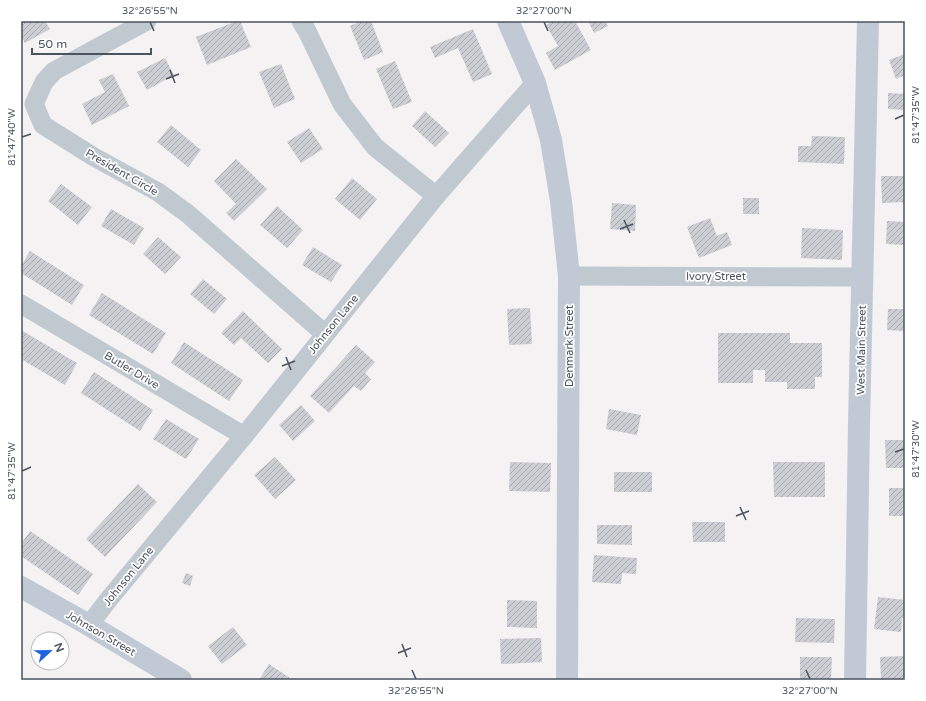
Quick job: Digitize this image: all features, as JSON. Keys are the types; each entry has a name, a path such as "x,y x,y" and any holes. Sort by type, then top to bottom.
{"street":[{"name":"President Circle","path":"147,21 54,71 44,82 34,104 43,125 94,157 158,192 188,214 325,334"},
{"path":"301,21 342,104 370,141 375,147 436,196"},
{"name":"Denmark Street","path":"508,21 535,83 551,140 561,201 569,276 568,680"},
{"name":"West Main Street","path":"855,680 868,21"},
{"name":"Johnson Lane","path":"89,625 244,436 436,196 535,83"},
{"name":"Ivory Street","path":"569,276 862,276"},
{"name":"Butler Drive","path":"21,304 244,436"},
{"name":"Johnson Street","path":"21,587 89,625 181,680"}],"building":[{"path":"21,21 45,21 50,29 25,43 21,36"},
{"path":"240,21 251,47 207,65 196,37"},
{"path":"362,21 371,21 383,52 364,60 350,26"},
{"path":"553,21 575,21 591,50 555,70 546,53 558,46 546,25"},
{"path":"588,21 605,21 608,26 594,33"},
{"path":"473,29 492,74 473,82 458,48 435,58 430,47"},
{"path":"905,54 905,75 896,79 889,60"},
{"path":"165,58 174,75 147,90 137,72"},
{"path":"395,61 412,102 393,109 376,69"},
{"path":"281,64 295,99 274,108 259,72"},
{"path":"113,74 129,106 92,125 82,104 105,92 99,80"},
{"path":"888,93 905,94 905,110 888,109"},
{"path":"425,111 449,133 435,147 412,126"},
{"path":"171,125 201,150 188,167 157,142"},
{"path":"309,128 323,149 301,163 287,142"},
{"path":"812,136 845,137 844,164 798,162 798,146 811,146"},
{"path":"236,159 267,189 234,221 226,213 236,204 214,181"},
{"path":"881,176 905,176 905,202 882,203"},
{"path":"352,178 377,199 360,220 335,199"},
{"path":"61,184 92,207 78,225 48,201"},
{"path":"743,198 759,198 759,214 743,214"},
{"path":"612,203 636,205 635,231 610,229"},
{"path":"277,206 303,230 287,248 260,225"},
{"path":"111,209 144,228 134,245 101,226"},
{"path":"710,218 717,236 727,232 732,245 699,258 687,227"},
{"path":"887,221 905,222 905,245 886,244"},
{"path":"802,228 843,230 842,260 801,258"},
{"path":"158,237 181,257 165,274 143,254"},
{"path":"313,247 342,265 331,282 302,265"},
{"path":"30,251 84,285 72,305 21,273 21,266"},
{"path":"203,279 227,299 214,314 190,294"},
{"path":"102,293 166,333 153,354 89,315"},
{"path":"530,308 532,344 509,345 507,309"},
{"path":"888,309 905,309 905,331 887,330"},
{"path":"243,311 282,349 268,363 241,338 234,345 221,333"},
{"path":"21,330 77,363 65,385 21,359"},
{"path":"718,333 790,333 790,343 822,343 822,377 815,377 815,389 787,389 787,382 765,382 765,370 753,370 753,383 718,383"},
{"path":"184,342 243,380 229,401 171,363"},
{"path":"356,345 375,362 365,373 371,379 361,391 354,386 329,413 310,396"},
{"path":"94,372 153,410 140,431 81,393"},
{"path":"301,405 315,421 293,441 279,425"},
{"path":"609,409 641,415 637,435 606,429"},
{"path":"166,419 199,439 186,459 153,439"},
{"path":"885,440 905,440 905,468 886,468"},
{"path":"275,457 296,480 275,499 254,475"},
{"path":"510,462 551,463 550,492 509,491"},
{"path":"773,462 825,462 825,497 774,497"},
{"path":"614,472 652,472 652,492 614,492"},
{"path":"138,484 157,502 105,557 86,539"},
{"path":"889,488 905,488 905,516 889,516"},
{"path":"692,522 725,522 725,542 693,542"},
{"path":"597,525 632,525 632,545 597,544"},
{"path":"30,531 93,574 78,595 21,556 21,544"},
{"path":"594,555 637,558 636,574 622,573 621,584 592,582"},
{"path":"186,573 193,576 190,586 182,583"},
{"path":"878,597 905,600 905,618 902,618 901,632 874,629"},
{"path":"507,600 537,601 537,628 507,627"},
{"path":"796,618 835,619 834,643 795,642"},
{"path":"233,627 247,645 222,664 208,646"},
{"path":"541,638 542,662 501,664 500,639"},
{"path":"905,656 905,680 881,680 880,657"},
{"path":"800,657 832,657 831,679 800,679"},
{"path":"269,664 290,678 288,680 259,680"}]}
